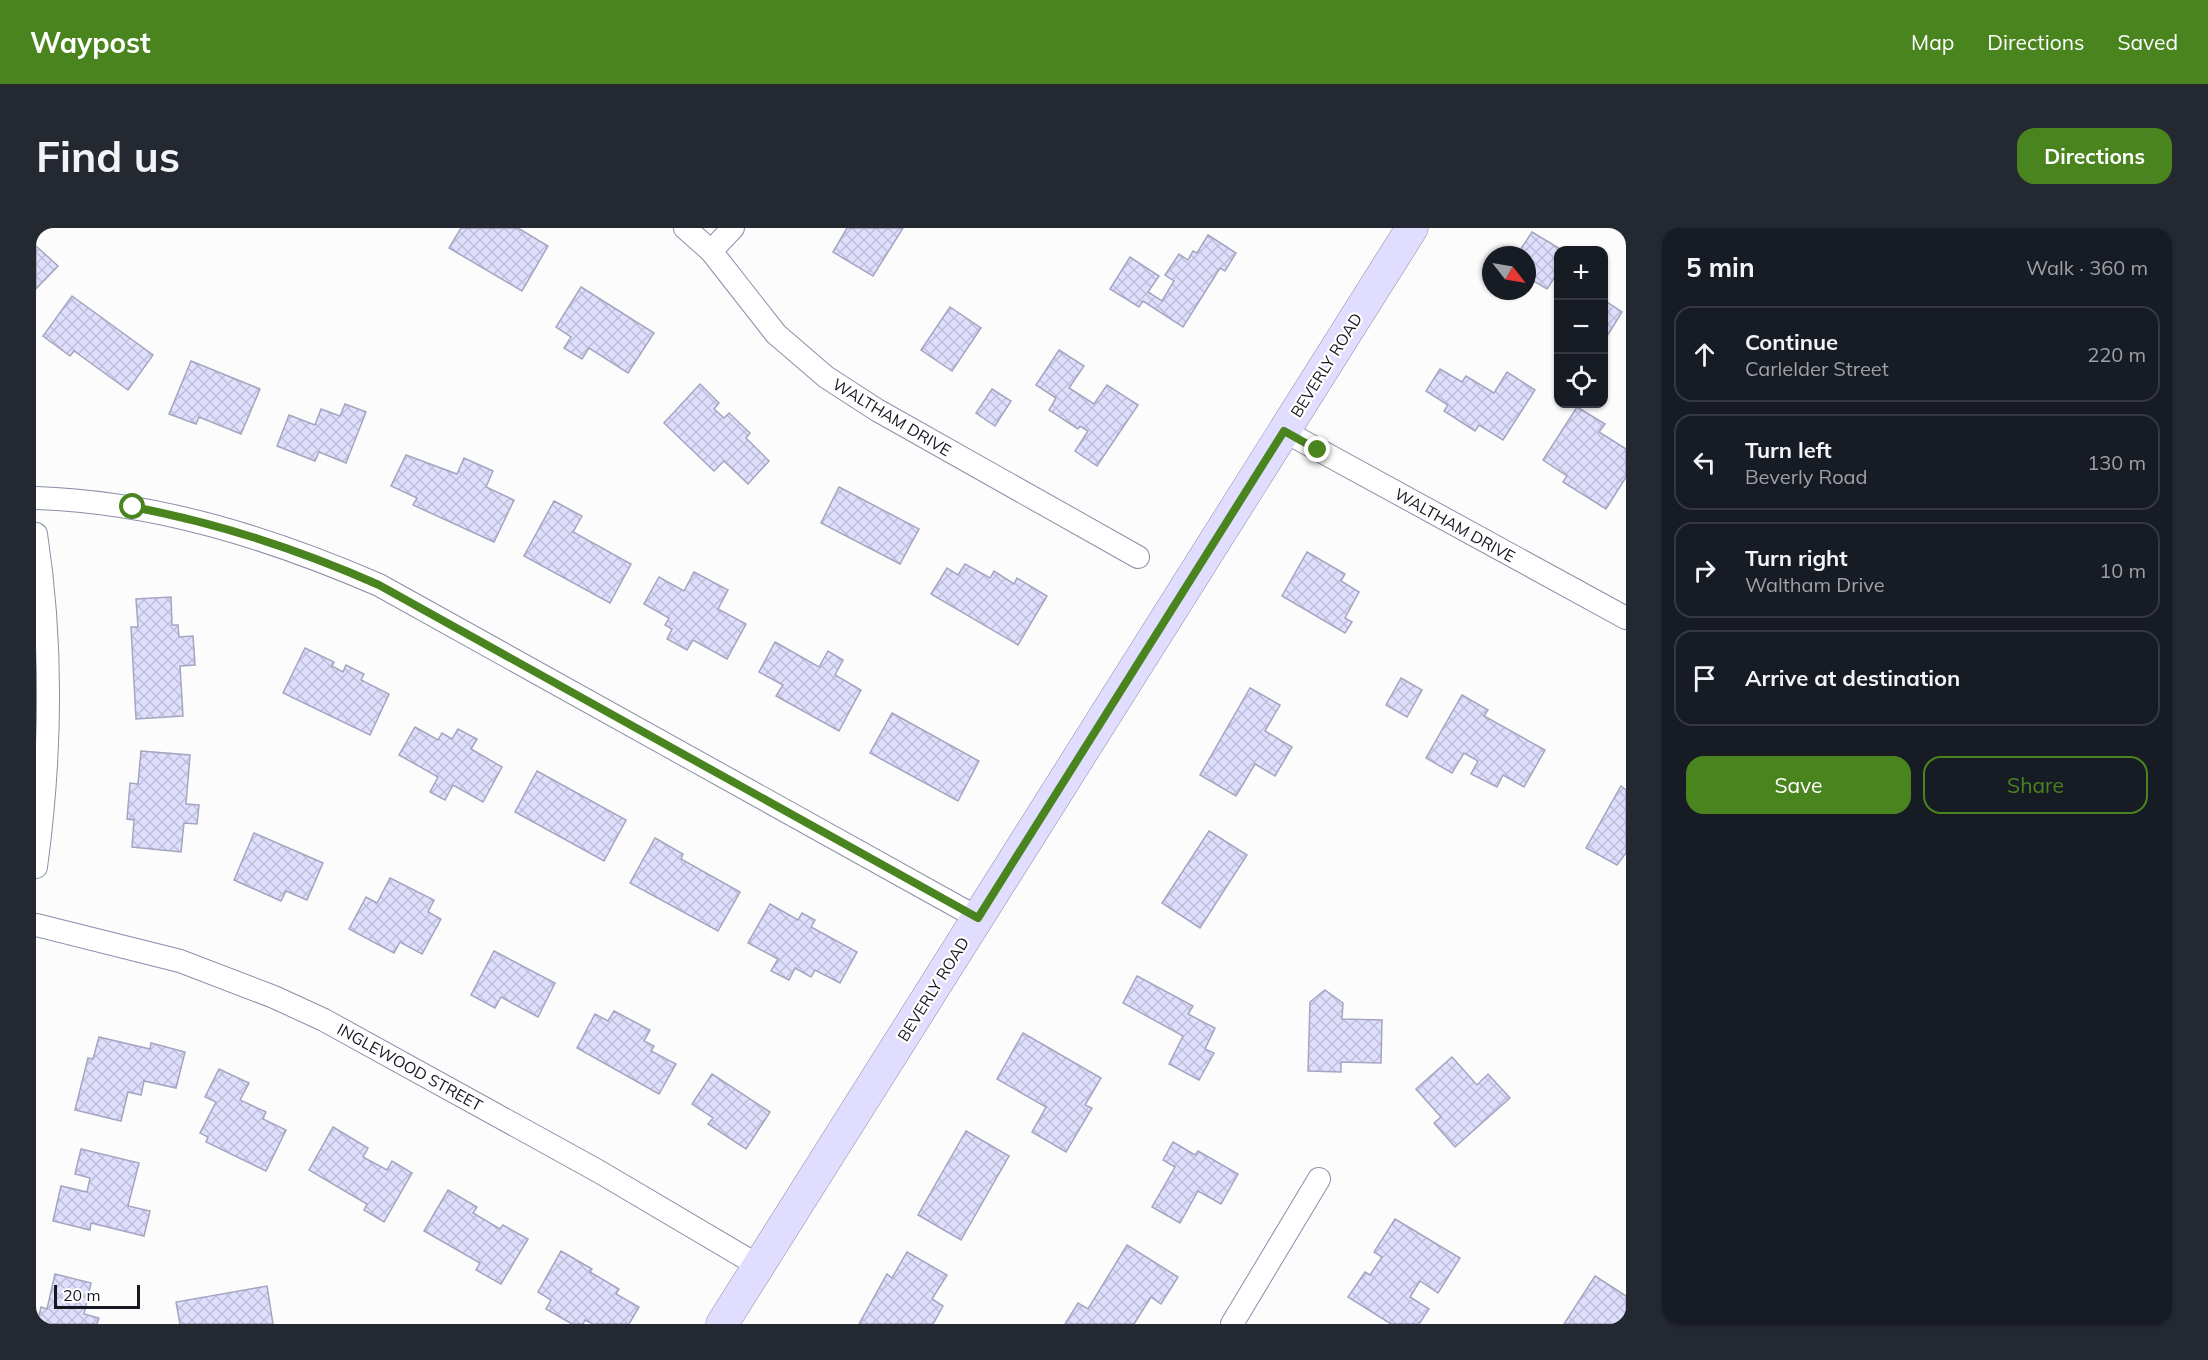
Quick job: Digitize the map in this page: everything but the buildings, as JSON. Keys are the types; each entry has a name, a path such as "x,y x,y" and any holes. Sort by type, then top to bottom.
{"street":[{"name":"WALTHAM DRIVE","path":"685,228 711,251 762,319 799,357 826,377 877,410 1138,557"},
{"path":"711,251 733,228"},
{"name":"BEVERLY ROAD","path":"722,1324 1412,228"},
{"name":"WALTHAM DRIVE","path":"1284,431 1626,618"},
{"path":"36,498 89,500 176,515 284,547 379,585 978,918"},
{"path":"36,534 43,585 48,699 46,767 36,867"},
{"name":"INGLEWOOD STREET","path":"36,925 180,961 284,1001 598,1171 759,1266"},
{"path":"1232,1324 1319,1179"}],"route":[{"path":"133,507 176,515 284,547 379,585 484,640 978,918 1284,431 1318,450"}]}
